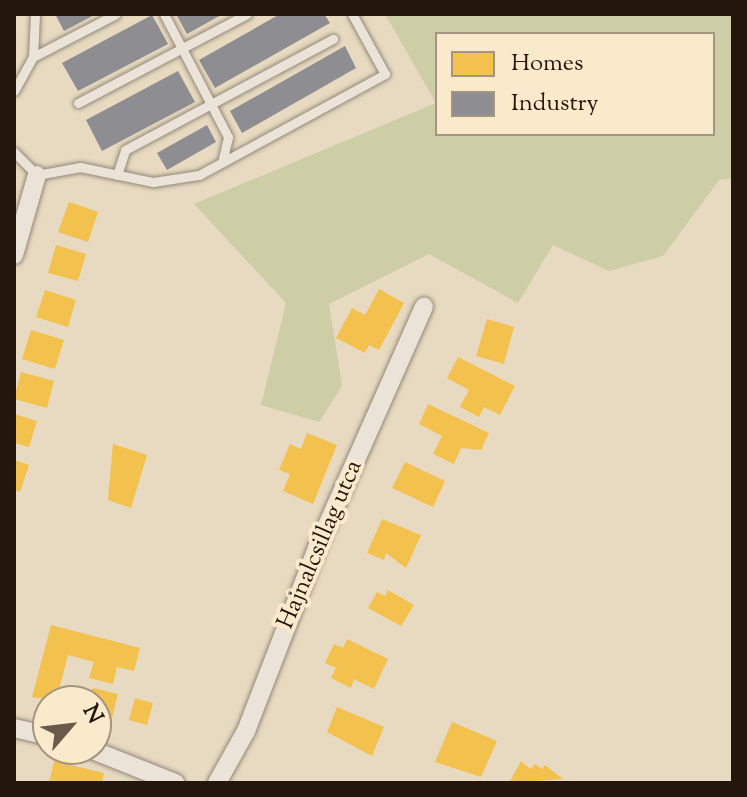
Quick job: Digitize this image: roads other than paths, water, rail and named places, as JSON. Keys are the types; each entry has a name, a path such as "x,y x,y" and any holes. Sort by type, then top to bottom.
{"street":[{"path":"14,255 37,175"},
{"name":"Hajnalcsillag utca","path":"217,783 246,731 317,548 424,307"},
{"path":"112,758 175,783"}],"lane":[{"path":"14,91 33,57 35,14"},
{"path":"33,57 116,14"},
{"path":"164,14 228,137 222,162"},
{"path":"78,103 247,14"},
{"path":"14,152 37,175 80,167 153,182 199,175 385,74 352,14"},
{"path":"117,175 125,150 333,39"}]}
